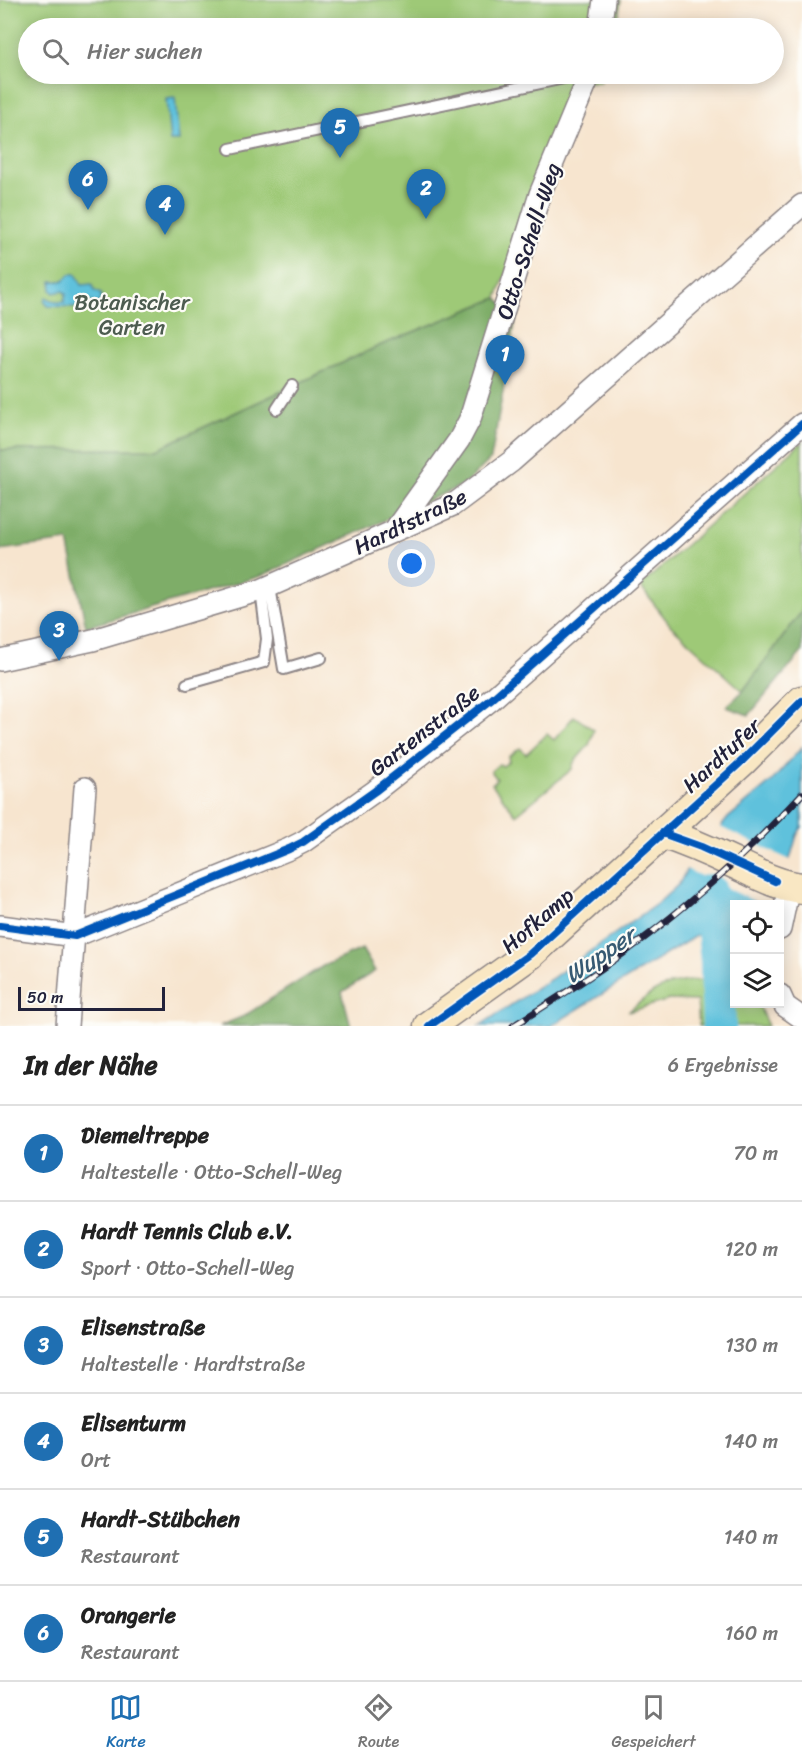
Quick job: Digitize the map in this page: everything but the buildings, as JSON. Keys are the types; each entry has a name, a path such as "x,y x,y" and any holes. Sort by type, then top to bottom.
{"street":[{"path":"601,18 604,0"},
{"name":"Otto-Schell-Weg","path":"394,531 459,440 470,419 540,194 586,84"},
{"name":"Hardtstraße","path":"0,660 93,640 266,588 453,505 512,461 802,205"},
{"name":"Gartenstraße","path":"0,926 75,936 289,849 312,835 375,791 492,699 802,424"},
{"name":"Hardtufer","path":"662,833 742,761 802,700"},
{"path":"67,1026 85,788"},
{"path":"662,833 701,847 789,885 784,909"},
{"name":"Hofkamp","path":"429,1026 530,954 662,833"},
{"path":"784,1004 802,1018"}],"lane":[{"path":"231,149 536,84"},
{"path":"277,409 292,386"},
{"path":"266,588 284,669 321,658"},
{"path":"187,684 264,662 267,639 266,588"}],"green space":[{"name":"Botanischer Garten","path":"0,0 621,0 618,18 18,18 18,84 574,84 497,298 379,346 157,449 0,450"},
{"path":"497,298 516,318 491,459 465,484 261,576 86,627 68,541 0,550 0,450 157,449 379,346"},
{"path":"802,442 802,611 743,691 671,626 640,586"},
{"path":"802,611 802,652 749,715 726,707 743,691"},
{"path":"574,716 594,730 589,745 574,762 572,769 516,815 492,784 497,779 491,771 499,764 503,766 509,761 508,757 520,748 526,754 547,734 554,740"},
{"path":"362,949 375,971 342,992 351,1026 220,1026 244,1016 323,966"},
{"path":"696,980 730,980 730,1008 760,1008 768,1026 699,1026 697,1001 669,1000 628,1012 659,989"}],"water":[{"path":"175,98 179,141 170,141 166,99"},
{"path":"70,274 76,274 82,285 92,284 95,291 101,294 100,302 96,304 81,297 76,307 48,306 44,301 46,297 55,302 64,302 66,293 62,291 54,293 51,290 52,281 62,281"},
{"path":"802,747 802,827 797,835 790,859 756,900 730,900 730,914 551,1026 479,1026 551,979 658,903 679,884 687,869 728,818 772,781"}],"pier":[{"path":"718,826 792,861 758,900 752,900 684,868"}],"waterway":[{"name":"Wupper","path":"710,891 717,962 719,1026"}],"railway":[{"path":"513,1026 575,987 680,910 743,854 802,794"}],"cycle path":[{"path":"0,926 75,936 303,842 375,791 492,699 802,424"},
{"path":"429,1026 530,954 742,761 802,701"},
{"path":"662,833 701,847 775,881"}],"place":[{"name":"Hardt-Stübchen","path":"340,158"},
{"name":"Orangerie","path":"88,210"},
{"name":"Hardt Tennis Club e.V.","path":"426,219"},
{"name":"Elisenturm","path":"165,235"},
{"name":"Diemeltreppe","path":"505,385"},
{"name":"Elisenstraße","path":"59,661"}]}
